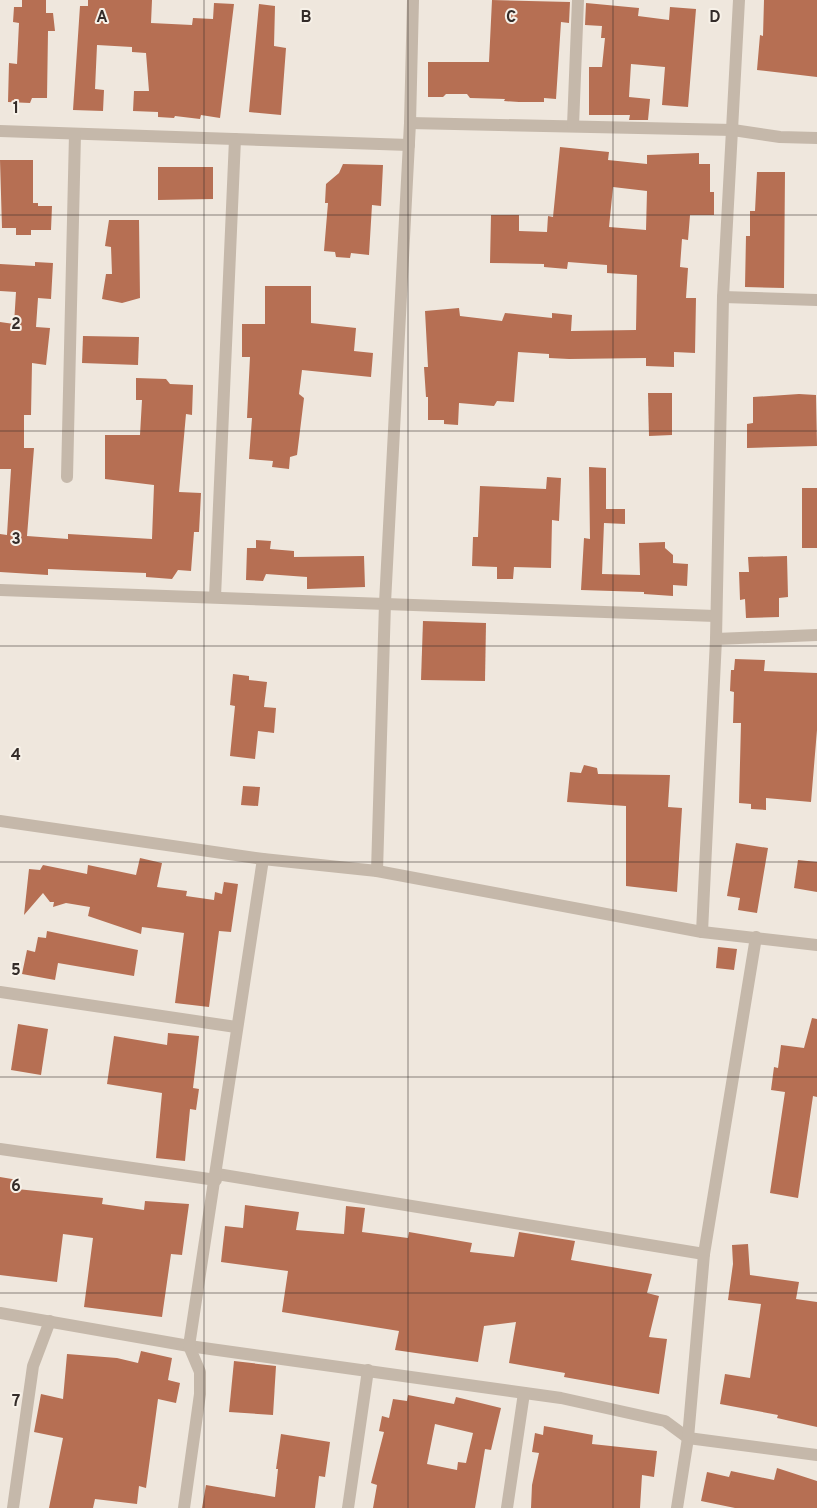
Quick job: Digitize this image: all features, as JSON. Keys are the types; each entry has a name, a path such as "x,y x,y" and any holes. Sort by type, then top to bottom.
{"street":[{"path":"377,871 386,604 410,123 413,0"},
{"path":"573,126 578,0"},
{"path":"702,932 716,639 723,297 739,0"},
{"path":"410,123 733,130 780,137 817,138"},
{"path":"0,131 409,145"},
{"path":"67,476 75,134"},
{"path":"215,597 235,139"},
{"path":"723,297 817,300"},
{"path":"0,590 715,616"},
{"path":"716,639 817,636"},
{"path":"0,821 264,859 377,871 702,932 817,945"},
{"path":"184,1508 200,1394 200,1372 189,1346 216,1177 236,1027 264,859"},
{"path":"677,1508 688,1438 704,1254 756,937"},
{"path":"0,992 236,1027"},
{"path":"0,1149 216,1177 704,1254"},
{"path":"0,1313 189,1346 561,1398 665,1421 688,1438 817,1455"},
{"path":"14,1508 33,1366 50,1322"},
{"path":"348,1508 368,1370"},
{"path":"507,1508 524,1393"}],"building":[{"path":"22,0 46,0 46,13 53,13 55,31 48,31 47,98 32,98 30,103 8,102 9,63 17,64 19,23 13,22 14,7 22,7"},
{"path":"88,0 152,0 151,23 192,25 193,18 213,19 214,3 234,4 220,118 201,115 200,119 175,116 174,118 158,117 158,112 133,111 134,91 149,91 146,53 132,52 132,47 97,45 95,89 104,90 103,111 73,110 80,6 88,6"},
{"path":"492,0 570,2 569,23 561,22 556,99 544,98 544,102 519,102 504,101 505,99 470,98 467,94 446,94 443,97 428,97 428,62 489,62"},
{"path":"764,0 817,0 817,77 757,70 760,35 763,36"},
{"path":"586,3 639,8 638,16 669,20 670,7 696,9 688,107 662,105 665,67 631,64 629,97 650,99 648,120 629,120 630,115 589,115 589,67 602,67 605,38 601,38 602,26 585,25"},
{"path":"259,4 275,6 274,46 286,48 281,115 249,112"},
{"path":"560,147 609,152 608,160 647,164 647,155 699,153 699,164 710,164 710,192 714,192 714,215 690,215 688,240 682,239 680,267 688,268 686,298 696,298 695,353 674,352 674,367 646,366 646,358 569,359 549,358 549,354 518,352 514,402 497,401 494,406 459,403 458,425 444,424 444,420 428,420 428,397 426,397 424,367 428,367 425,311 459,308 460,316 502,321 505,313 552,318 552,313 572,315 571,331 636,330 637,275 607,273 607,265 568,262 567,269 544,267 544,264 490,263 491,215 519,215 519,231 547,232 548,216 553,217","holes":["613,187 647,191 646,230 609,227"]},
{"path":"0,160 33,160 33,203 38,203 38,206 52,206 51,230 31,230 31,235 16,235 16,228 2,228"},
{"path":"343,164 383,165 381,206 372,205 369,255 351,253 350,258 336,257 335,252 324,251 328,203 325,203 326,184 339,173"},
{"path":"158,167 213,167 213,199 158,200"},
{"path":"757,172 785,172 784,288 745,287 746,236 750,236 750,211 755,211"},
{"path":"109,220 139,220 140,298 122,303 102,299 106,274 112,274 111,247 105,246"},
{"path":"35,262 53,263 51,299 38,298 36,327 50,328 46,365 32,363 31,415 24,415 24,448 34,448 27,536 68,539 68,534 152,539 154,485 105,479 105,435 140,435 142,400 136,400 136,378 166,379 170,384 193,385 192,415 186,414 179,492 201,493 199,532 194,532 191,571 178,570 172,579 146,577 146,573 48,569 48,575 0,572 0,534 7,535 11,469 0,469 0,322 14,324 16,292 0,291 0,264 35,266"},
{"path":"265,286 311,286 311,323 356,328 354,351 373,353 371,377 302,370 299,394 304,398 297,455 290,457 289,469 272,467 273,461 249,459 252,418 247,418 250,357 242,357 242,324 265,324"},
{"path":"83,336 139,337 138,365 82,363"},
{"path":"648,393 672,393 672,435 649,436"},
{"path":"799,394 816,395 817,446 747,448 747,424 753,423 753,397"},
{"path":"589,467 606,468 606,509 625,509 625,524 604,523 602,574 640,575 639,543 665,542 665,548 673,555 673,563 688,564 687,586 673,585 673,596 644,594 644,592 581,590 584,538 590,539"},
{"path":"547,477 561,478 559,521 552,520 551,568 514,567 513,579 497,579 497,567 472,566 473,537 478,537 480,486 546,489"},
{"path":"802,488 817,488 817,548 802,548"},
{"path":"256,540 271,541 270,549 294,551 294,557 364,556 365,587 307,589 307,577 266,574 263,581 246,580 247,548 256,548"},
{"path":"787,556 788,597 779,598 779,617 746,618 745,599 740,600 739,572 749,572 748,557"},
{"path":"423,621 486,623 485,681 421,680"},
{"path":"735,659 765,660 764,671 817,673 817,730 811,802 766,798 766,810 751,809 751,804 739,803 741,723 733,723 734,692 730,691 731,670 734,670"},
{"path":"233,674 249,676 249,680 267,682 264,707 276,708 274,733 258,731 255,759 230,756 235,706 230,705"},
{"path":"584,765 597,768 598,774 670,775 668,807 682,808 677,892 626,886 626,806 567,802 570,772 581,773"},
{"path":"243,786 260,787 258,806 241,805"},
{"path":"736,843 768,848 757,913 738,910 740,898 727,896"},
{"path":"140,858 162,863 157,887 187,891 186,896 214,900 215,892 222,894 224,882 238,884 231,932 219,931 209,1007 175,1003 184,933 142,927 141,934 88,916 90,907 66,903 53,907 54,902 50,902 43,893 24,915 29,869 40,870 43,865 87,874 88,865 136,875"},
{"path":"798,860 817,862 817,892 794,888"},
{"path":"47,931 138,950 134,976 58,963 55,980 22,974 27,950 35,952 38,937 46,938"},
{"path":"718,947 737,949 734,970 716,968"},
{"path":"812,1018 817,1019 817,1097 813,1096 798,1198 770,1193 785,1092 771,1090 774,1067 778,1068 781,1045 804,1048"},
{"path":"18,1024 48,1029 41,1075 11,1070"},
{"path":"168,1033 199,1036 193,1088 199,1089 196,1110 190,1109 185,1161 156,1158 162,1093 107,1084 114,1036 167,1045"},
{"path":"0,1177 18,1180 17,1189 103,1198 102,1204 144,1210 145,1201 189,1204 182,1255 171,1254 162,1317 84,1307 93,1238 63,1234 57,1282 0,1275"},
{"path":"245,1205 299,1212 296,1230 344,1234 346,1206 365,1208 362,1232 408,1238 409,1232 472,1243 470,1252 514,1257 519,1232 575,1241 571,1260 652,1274 647,1293 659,1296 649,1337 667,1339 659,1394 564,1377 565,1373 509,1363 516,1322 484,1326 478,1362 395,1350 399,1331 282,1312 288,1271 221,1262 225,1226 243,1228"},
{"path":"748,1244 750,1275 799,1282 796,1299 817,1302 817,1427 777,1418 778,1415 720,1404 725,1374 750,1378 761,1304 728,1300 733,1264 732,1245"},
{"path":"141,1351 172,1358 168,1380 180,1383 176,1403 158,1399 146,1488 139,1486 137,1504 95,1499 93,1508 49,1508 63,1438 34,1432 41,1394 63,1399 67,1354 117,1358 138,1363"},
{"path":"234,1361 276,1366 273,1415 229,1412"},
{"path":"408,1395 454,1404 456,1397 501,1408 491,1450 485,1449 475,1508 373,1508 377,1485 371,1483 384,1432 379,1431 382,1416 389,1418 393,1399 407,1401","holes":["435,1424 473,1433 466,1463 458,1462 457,1470 427,1464"]},
{"path":"544,1426 593,1435 592,1444 657,1451 654,1477 642,1475 640,1508 531,1508 532,1485 539,1453 532,1452 535,1433 543,1435"},
{"path":"281,1434 330,1442 325,1477 319,1476 315,1508 202,1508 206,1485 275,1497 278,1469 276,1469"},
{"path":"777,1468 817,1481 817,1508 735,1508 701,1501 707,1472 729,1477 731,1471 774,1480"}]}
